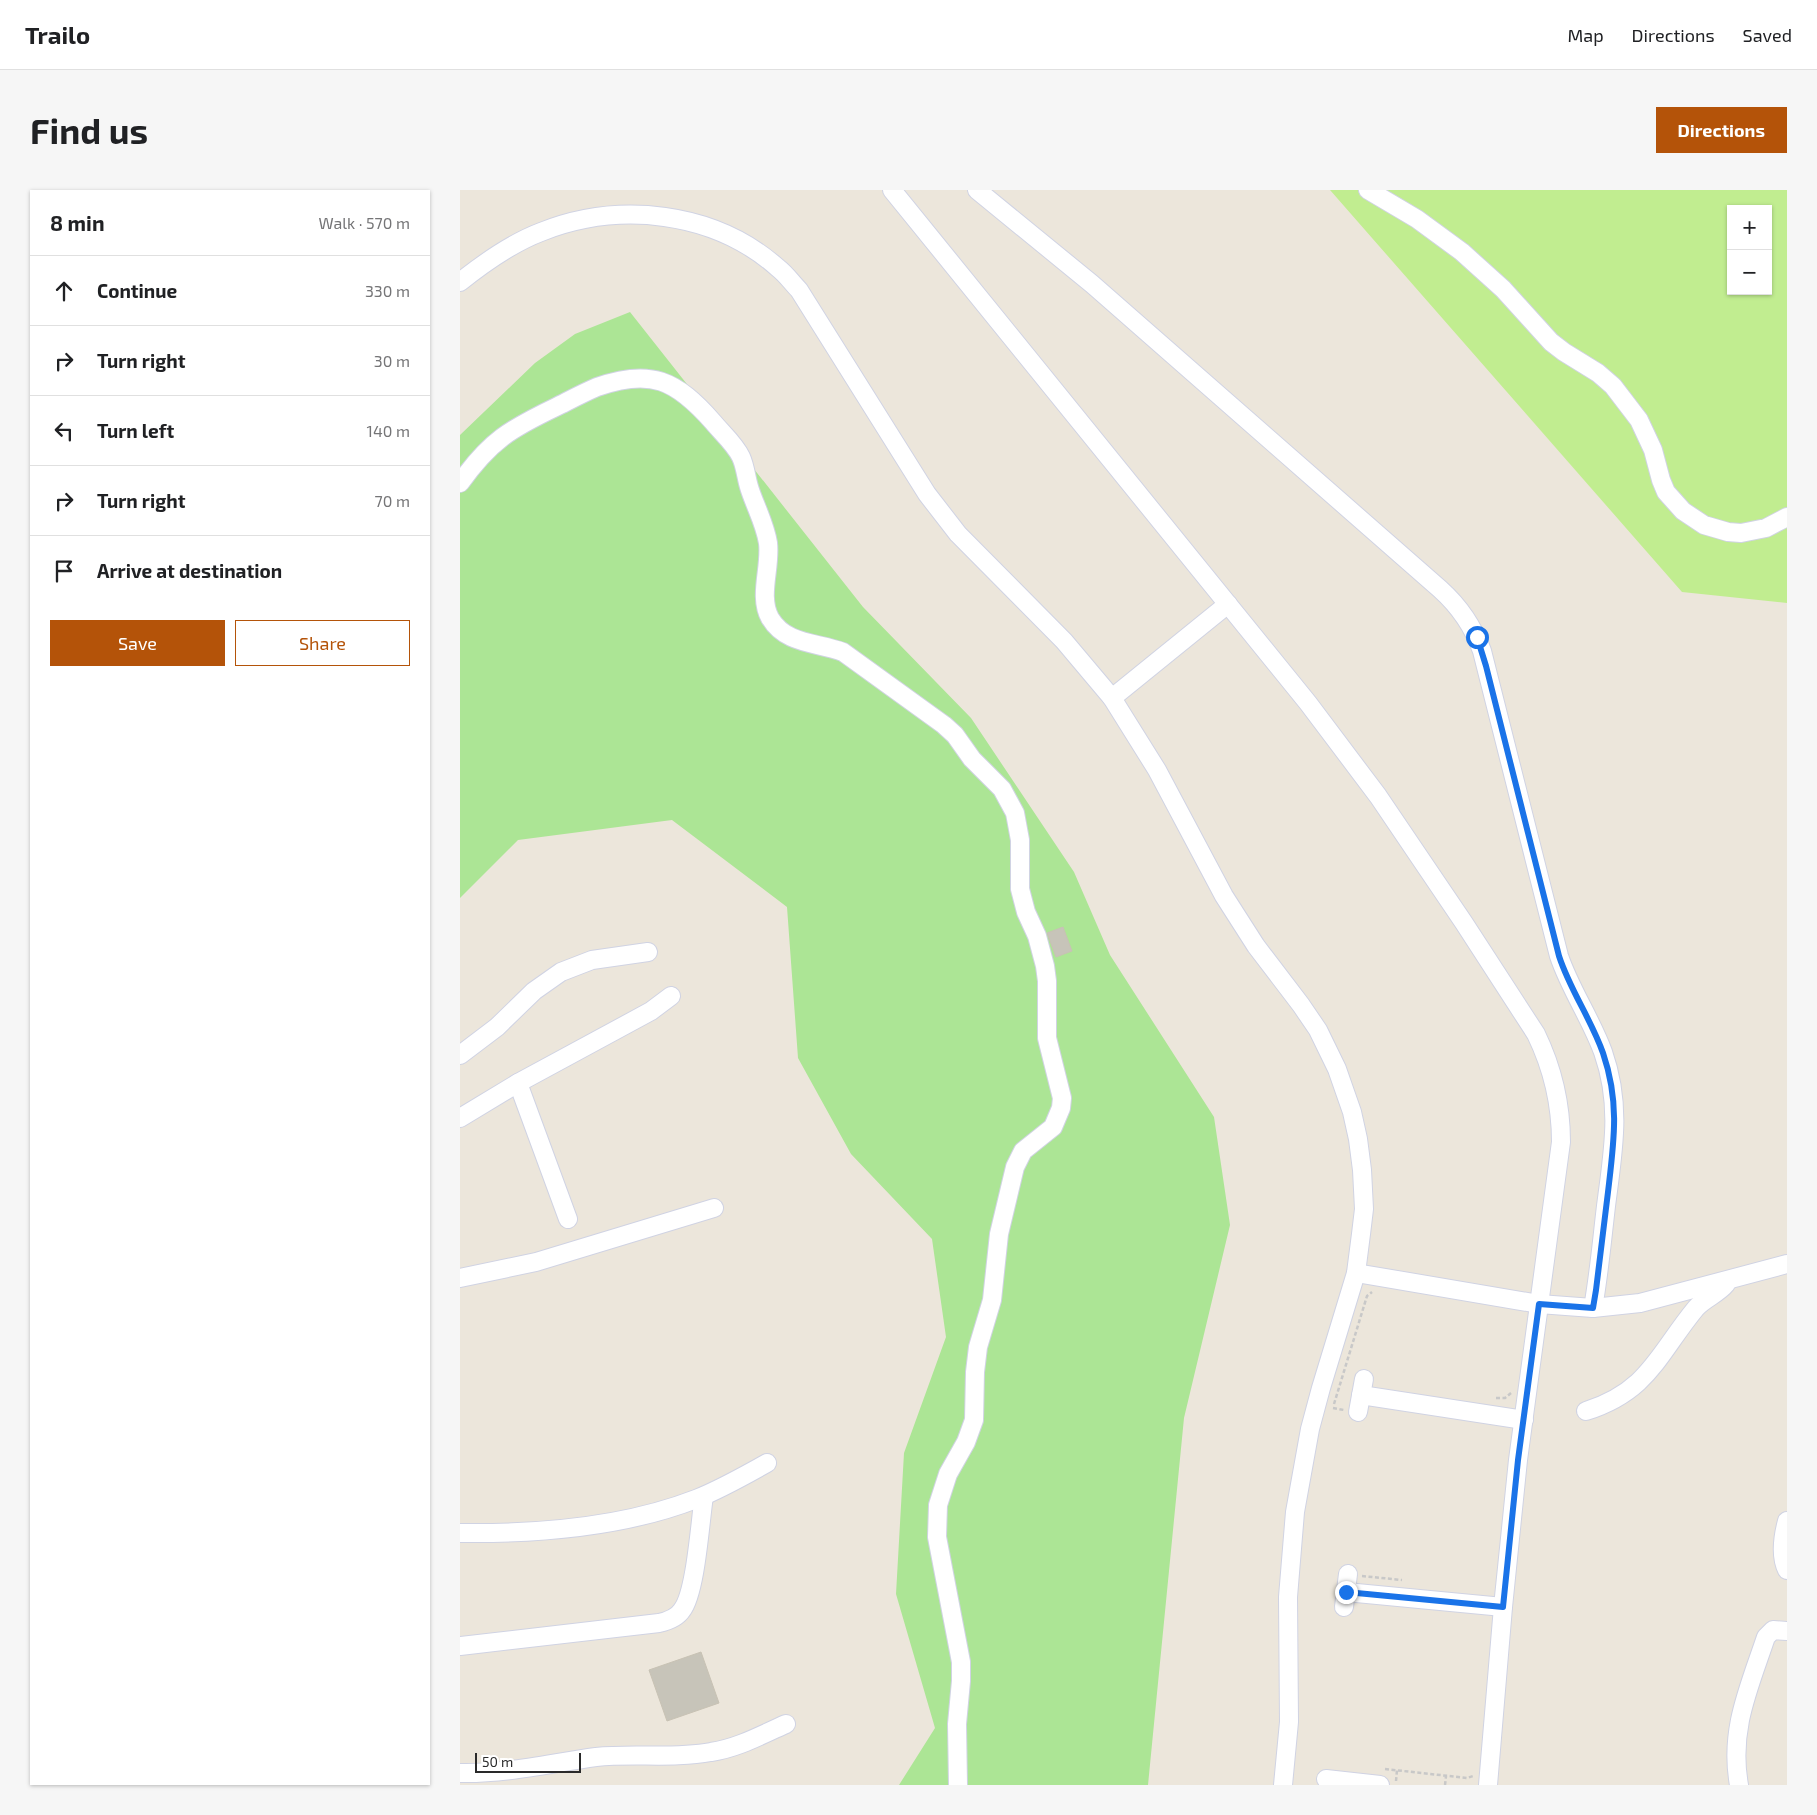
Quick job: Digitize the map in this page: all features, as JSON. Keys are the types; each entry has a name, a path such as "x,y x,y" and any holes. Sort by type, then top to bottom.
{"street":[{"path":"892,190 1308,703 1378,796 1469,931 1536,1034 1546,1054 1558,1097 1561,1142 1524,1420 1503,1607 1488,1785"},
{"path":"977,190 1092,284 1440,589 1461,611 1470,624 1482,651 1559,956 1565,974 1600,1044 1613,1091 1615,1133 1593,1308"},
{"path":"1368,190 1417,219 1462,252 1503,289 1552,342 1570,356 1598,373 1613,386 1639,420 1653,450 1666,492 1683,511 1704,525 1728,532 1741,533 1766,528 1787,518"},
{"path":"460,282 494,256 541,232 576,221 615,215 653,214 697,223 724,234 765,257 779,268 799,290 922,486 942,514 958,534 1064,641 1112,698 1157,770 1224,896 1256,946 1302,1005 1318,1030 1337,1069 1352,1112 1362,1170 1364,1209 1356,1273 1321,1388 1302,1470 1295,1512 1288,1597 1289,1722 1283,1785"},
{"path":"460,483 481,455 510,430 593,389 623,379 638,378 654,379 682,391 695,401 741,457 750,492 767,535 769,557 765,599 766,609 776,626 791,638 843,652 944,725 972,759 1002,789 1015,813 1020,840 1020,889 1024,906 1037,936 1045,966 1047,981 1046,1038 1060,1088 1062,1108 1053,1127 1024,1151 1015,1167 999,1234 992,1300 978,1347 974,1420 966,1442 948,1474 938,1505 937,1537 961,1662 957,1724 958,1785"},
{"path":"1112,698 1228,604"},
{"path":"460,1054 497,1027 534,991 561,972 592,960 648,952"},
{"path":"460,1118 651,1011 671,996"},
{"path":"518,1084 568,1219"},
{"path":"460,1278 508,1269 555,1257 714,1208"},
{"path":"1356,1273 1539,1304 1593,1308 1640,1303 1787,1264"},
{"path":"1586,1411 1614,1400 1638,1384 1656,1364 1698,1306 1723,1288 1729,1280"},
{"path":"1361,1395 1524,1420"},
{"path":"460,1533 537,1530 601,1523 654,1512 704,1496 734,1482 767,1463"},
{"path":"460,1646 659,1623 672,1619 682,1610 691,1586 704,1496"},
{"path":"1787,1521 1783,1551 1783,1559 1787,1570"},
{"path":"1348,1574 1345,1600 1503,1607"},
{"path":"1753,1785 1738,1781 1736,1749 1738,1721 1766,1637 1773,1630 1787,1631"},
{"path":"460,1773 521,1770 598,1757 693,1755 748,1742 786,1724"},
{"path":"1327,1776 1379,1777"}],"path":[{"path":"1331,1417 1367,1296 1370,1292 1378,1291"},
{"path":"1491,1398 1505,1398 1510,1395 1512,1390"},
{"path":"1333,1408 1361,1395"},
{"path":"1348,1574 1406,1580"},
{"path":"1395,1785 1397,1770"},
{"path":"1379,1777 1397,1770 1470,1778 1474,1773"},
{"path":"1445,1785 1446,1776"}],"green space":[{"path":"1330,190 1787,190 1787,603 1682,592"},
{"path":"630,312 863,607 971,718 1074,872 1110,955 1214,1117 1230,1225 1184,1418 1148,1785 899,1785 935,1728 896,1594 904,1453 946,1337 932,1239 851,1154 798,1058 787,907 672,820 518,840 460,898 460,435 535,363 575,334"}],"building":[{"path":"1063,927 1072,951 1056,957 1047,933"},
{"path":"701,1652 719,1703 667,1721 649,1670"}],"route":[{"path":"1346,1592 1503,1607 1518,1460 1539,1304 1593,1308 1596,1290 1615,1133 1613,1091 1603,1052 1593,1028 1565,974 1559,956 1477,637"}]}
